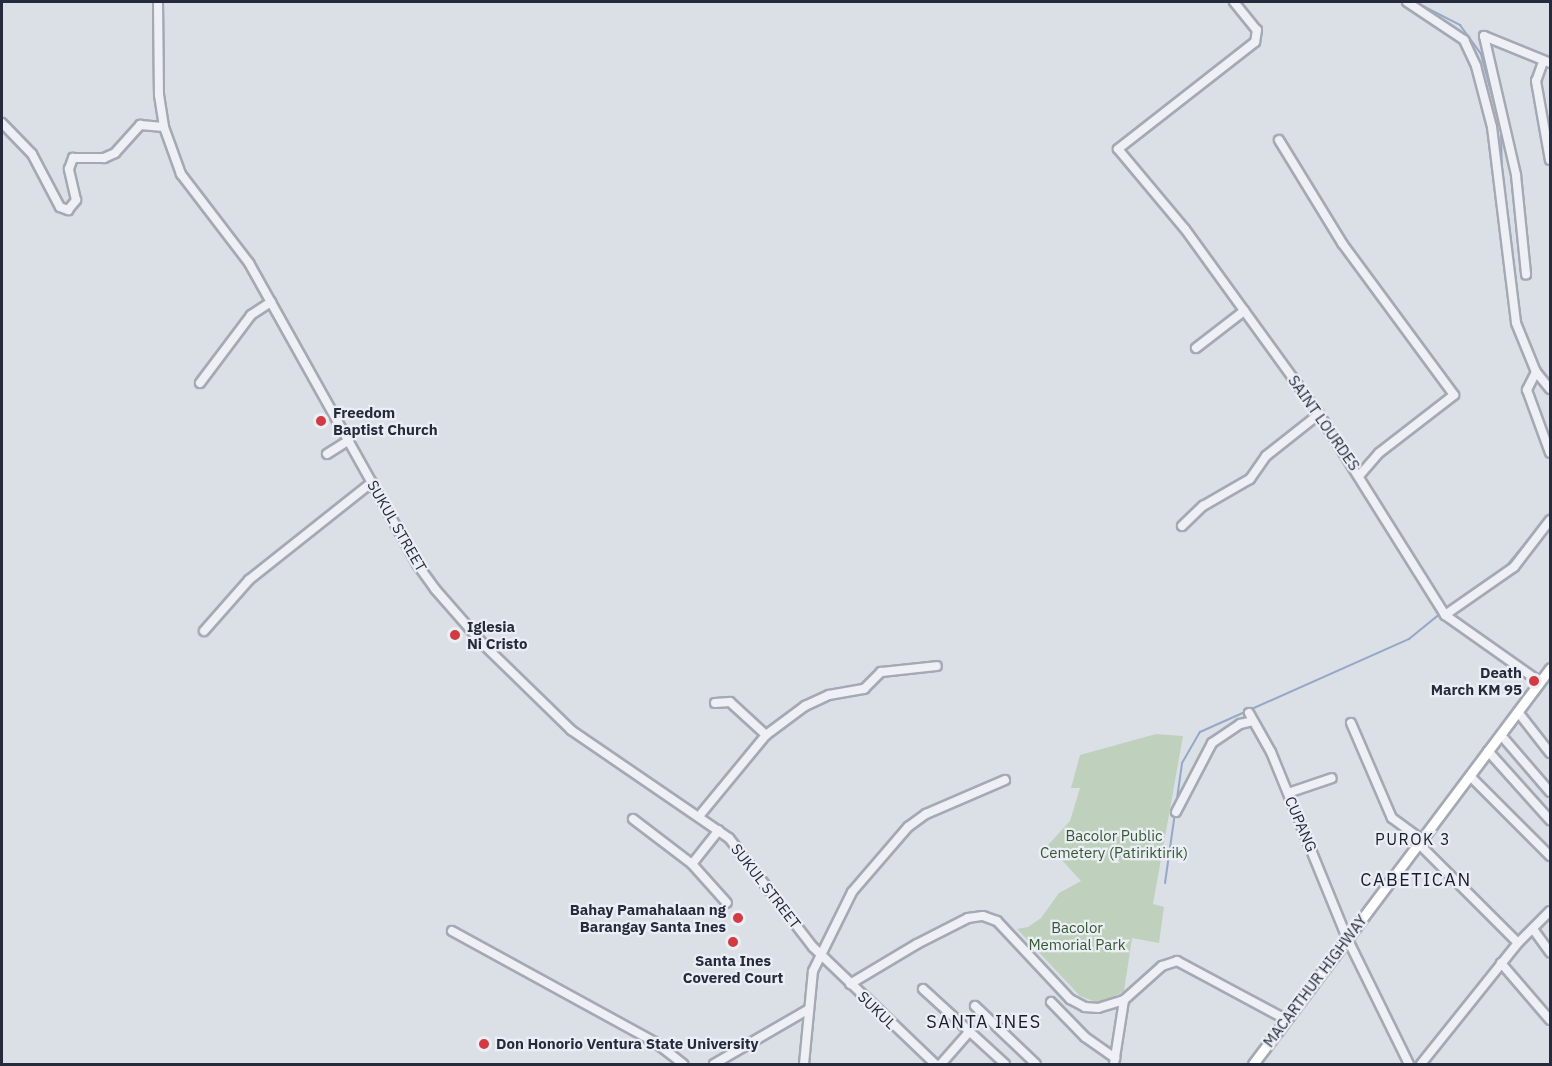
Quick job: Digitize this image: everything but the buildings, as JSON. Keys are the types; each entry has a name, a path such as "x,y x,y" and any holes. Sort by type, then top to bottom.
{"main road":[{"name":"MACARTHUR HIGHWAY","path":"1253,1065 1285,1019 1551,668"}],"street":[{"name":"SUKUL STREET","path":"158,2 164,126 180,174 242,252 435,589 521,683 588,743 700,815 719,830 748,859 821,954"},
{"name":"SAINT LOURDES","path":"1234,2 1257,30 1255,42 1118,148 1185,229 1319,414 1360,475 1443,612 1540,682"},
{"path":"1407,2 1464,40 1476,66 1492,128 1516,323 1536,372 1551,389"},
{"path":"1526,274 1516,175 1484,36 1547,63 1536,81 1551,160"},
{"path":"2,123 32,154 60,207 68,210 76,200 69,169 73,158 104,158 115,153 140,125 164,126"},
{"path":"1279,140 1349,252 1454,395 1379,453 1360,475"},
{"path":"200,383 251,315 272,302"},
{"path":"1196,348 1244,311"},
{"path":"1536,372 1527,390 1551,453"},
{"path":"1182,526 1203,506 1250,479 1266,456 1319,414"},
{"path":"327,454 349,440"},
{"path":"204,631 249,580 372,482"},
{"path":"1443,612 1514,567 1551,520"},
{"path":"700,815 766,735 805,706 829,695 864,688 881,672 937,666"},
{"path":"714,703 730,702 766,735"},
{"path":"1518,712 1551,753"},
{"name":"CUPANG","path":"1176,812 1212,743 1251,717 1288,793 1347,938 1409,1065"},
{"path":"1351,723 1392,818 1420,841 1518,943"},
{"path":"1501,735 1551,792"},
{"path":"1488,751 1551,820"},
{"path":"1470,776 1551,856"},
{"path":"1288,793 1332,778"},
{"path":"804,1065 807,1010 813,971 852,892 908,827 926,814 1005,780"},
{"path":"633,819 692,864 727,903"},
{"path":"692,864 719,830"},
{"path":"1421,1065 1518,943 1551,911"},
{"path":"850,984 917,944 968,918 982,916 991,917 1006,928 1077,1004 1098,1008 1124,1000 1162,966 1177,961 1285,1019"},
{"path":"1533,929 1551,952"},
{"path":"452,931 655,1042 683,1065"},
{"name":"SUKUL","path":"821,954 935,1065"},
{"path":"1502,963 1551,1020"},
{"path":"923,989 1005,1065"},
{"path":"1115,1061 1124,1000"},
{"path":"1051,1002 1085,1037 1115,1061"},
{"path":"975,1006 1036,1065"},
{"path":"714,1065 807,1010"},
{"path":"941,1065 969,1031"}],"green space":[{"name":"Bacolor Public Cemetery (Patiriktirik)","path":"1156,734 1183,736 1153,904 1164,907 1159,943 1132,938 1124,991 1101,1004 1080,996 1017,929 1028,927 1041,918 1059,893 1081,881 1048,845 1070,821 1080,788 1071,788 1080,755"}],"waterway":[{"path":"1415,2 1460,25 1481,54 1501,130 1502,179"},
{"path":"1512,265 1523,332"},
{"path":"1536,362 1550,381"},
{"path":"1445,609 1504,569 1550,513"},
{"path":"1165,883 1182,763 1200,732 1409,639 1441,613"}],"place":[{"name":"Freedom Baptist Church","path":"321,421"},
{"name":"Iglesia Ni Cristo","path":"455,635"},
{"name":"Death March KM 95","path":"1534,681"},
{"name":"Bahay Pamahalaan ng Barangay Santa Ines","path":"738,918"},
{"name":"Santa Ines Covered Court","path":"733,942"},
{"name":"Don Honorio Ventura State University","path":"484,1044"}],"district":[{"name":"PUROK 3","path":"1413,839"},
{"name":"CABETICAN","path":"1416,880"},
{"name":"SANTA INES","path":"984,1022"}],"park label":[{"name":"Bacolor Memorial Park","path":"1077,936"}]}
